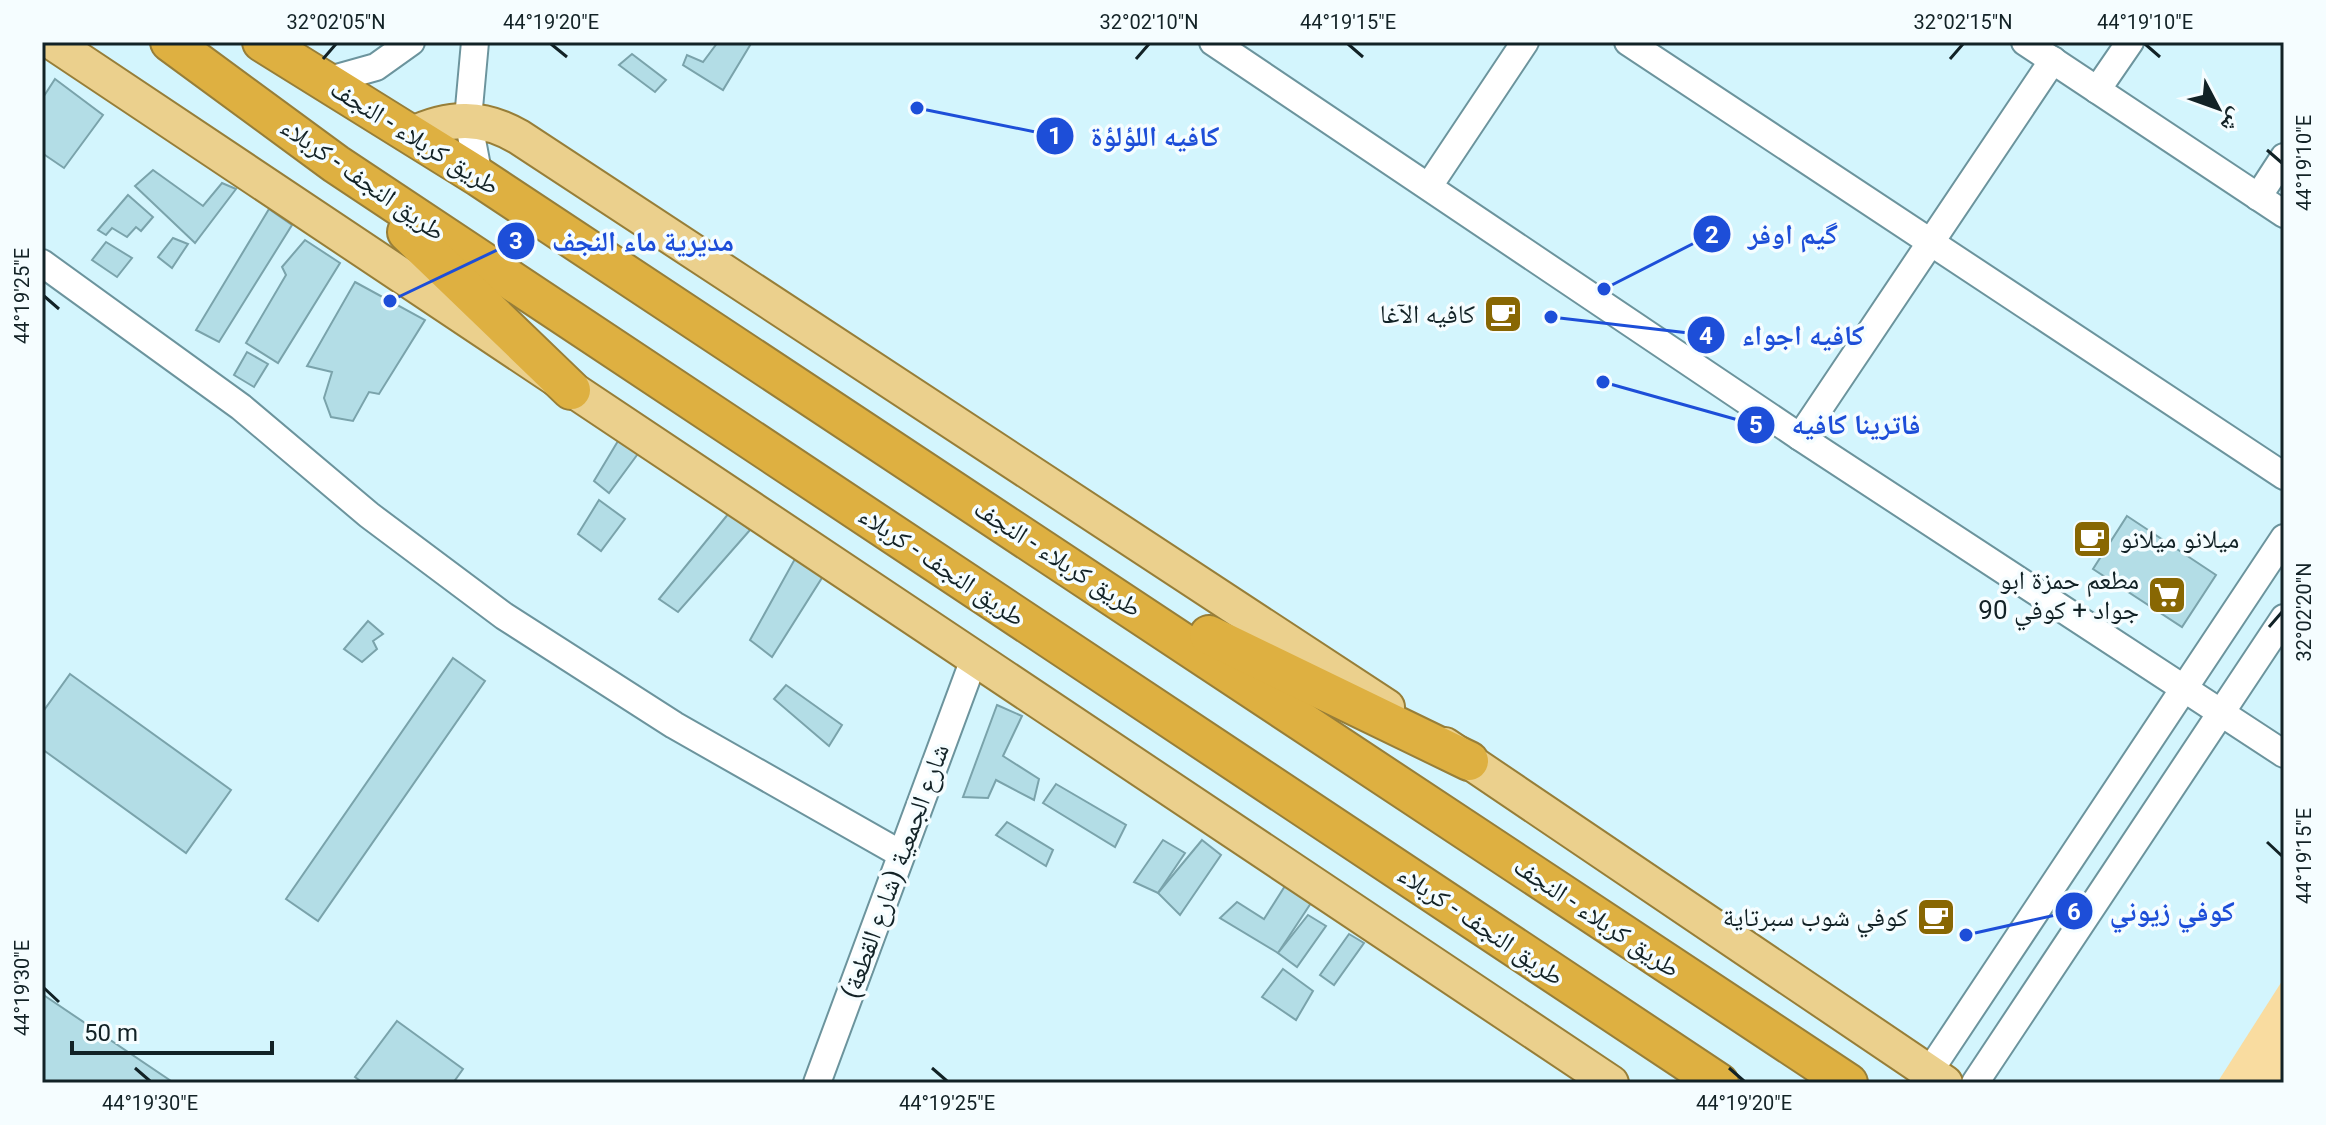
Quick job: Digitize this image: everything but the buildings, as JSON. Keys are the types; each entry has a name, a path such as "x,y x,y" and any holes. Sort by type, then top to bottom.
{"highway":[{"name":"طريق النجف - کربلاء","path":"158,42 183,51 336,164 1719,1083"},
{"name":"طريق کربلاء - النجف","path":"262,42 479,177 1848,1083"},
{"path":"336,164 571,390"},
{"path":"1079,573 1469,761"}],"main road":[{"path":"52,42 1611,1083"},
{"path":"411,135 429,126 468,119 486,122 519,137 1469,761 1937,1078"}],"street":[{"path":"326,81 376,67 411,42"},
{"path":"475,42 468,119 479,177"},
{"path":"1213,42 1800,437 2284,754"},
{"path":"1429,186 1525,42"},
{"path":"1628,42 2284,476"},
{"path":"2025,42 2284,214"},
{"path":"2097,90 2130,42"},
{"path":"1800,437 2053,60"},
{"path":"2258,197 2284,157"},
{"path":"42,263 241,407 369,515 504,616 674,725 901,854"},
{"path":"1937,1078 2284,538"},
{"path":"1975,1083 2284,618"},
{"path":"2221,635 2224,648 2232,657 2254,663"},
{"name":"شارع الجمعية (شارع القطعة)","path":"817,1083 974,659"}],"shaded area":[{"path":"2284,978 2284,1083 2217,1083"}],"place":[{"name":"كافيه اللؤلؤة","path":"917,108"},
{"name":"گيم اوفر","path":"1604,289"},
{"name":"مديرية ماء النجف","path":"390,301"},
{"name":"كافيه الآغا","path":"1503,314"},
{"name":"كافيه اجواء","path":"1551,317"},
{"name":"فاترينا كافيه","path":"1603,382"},
{"name":"ميلانو ميلانو","path":"2092,539"},
{"name":"مطعم حمزة ابو جواد + كوفي 90","path":"2167,595"},
{"name":"كوفي شوب سبرتاية","path":"1936,917"},
{"name":"كوفي زيوني","path":"1966,935"}]}
